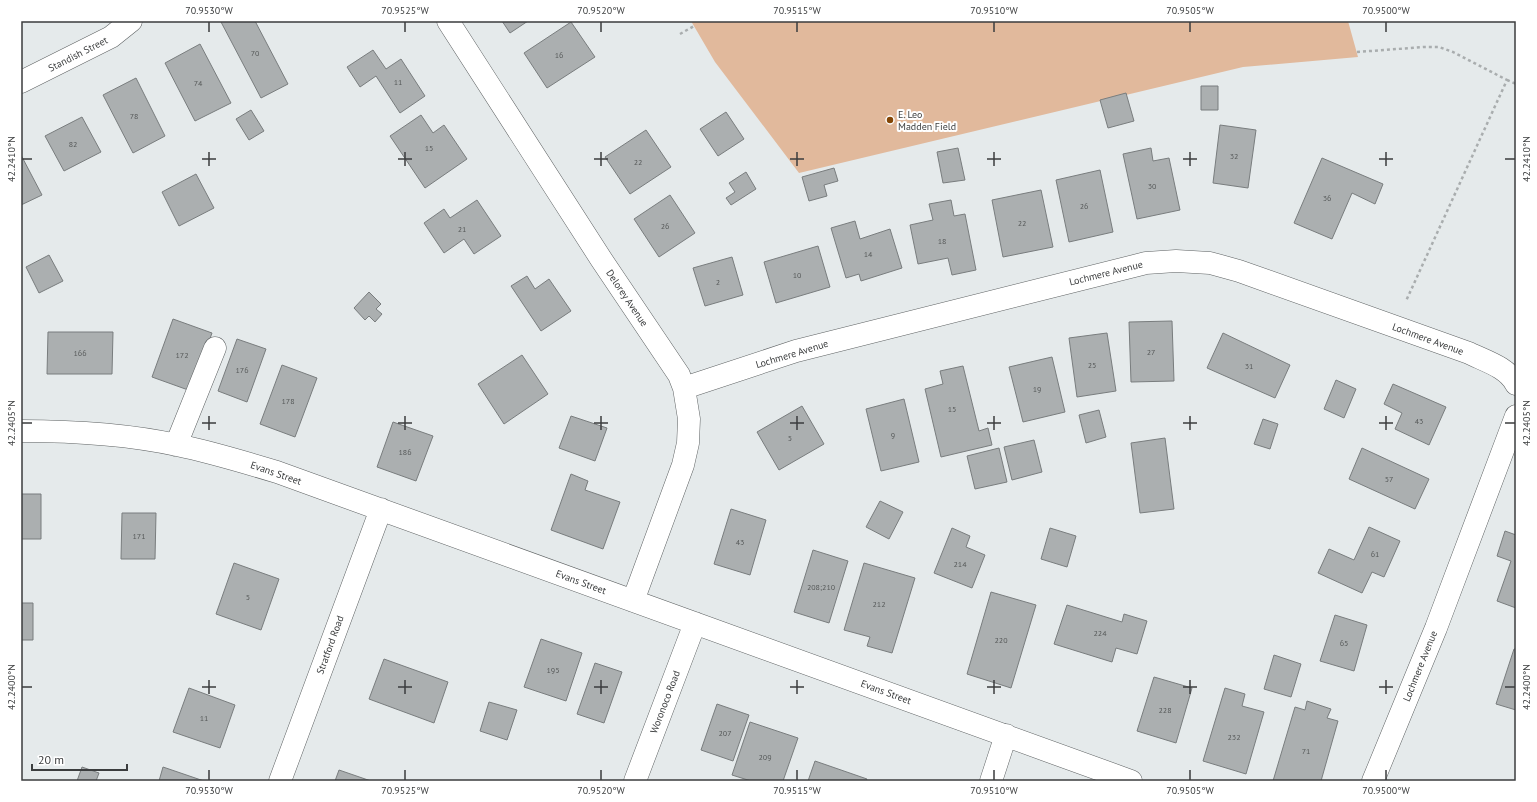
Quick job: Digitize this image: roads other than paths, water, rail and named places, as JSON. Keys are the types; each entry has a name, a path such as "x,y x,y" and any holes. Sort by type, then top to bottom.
{"street":[{"name":"Standish Street","path":"21,82 111,37 132,21"},
{"name":"Delorey Avenue","path":"448,21 623,292 661,346 679,375 684,388 689,420 688,443 683,465 633,601"},
{"name":"Lochmere Avenue","path":"684,388 796,351 1146,263 1176,260 1210,263 1239,271 1394,326 1470,354 1498,367 1513,379 1516,384"},
{"path":"176,445 215,348"},
{"name":"Lochmere Avenue","path":"1373,781 1436,628 1516,416"},
{"name":"Evans Street","path":"21,431 139,438 176,445 270,470 1131,781"},
{"name":"Stratford Road","path":"280,781 381,509"},
{"name":"Woronoco Road","path":"635,781 695,623"},
{"path":"991,781 1006,735"}],"place":[{"name":"E. Leo Madden Field","path":"890,120"}]}
